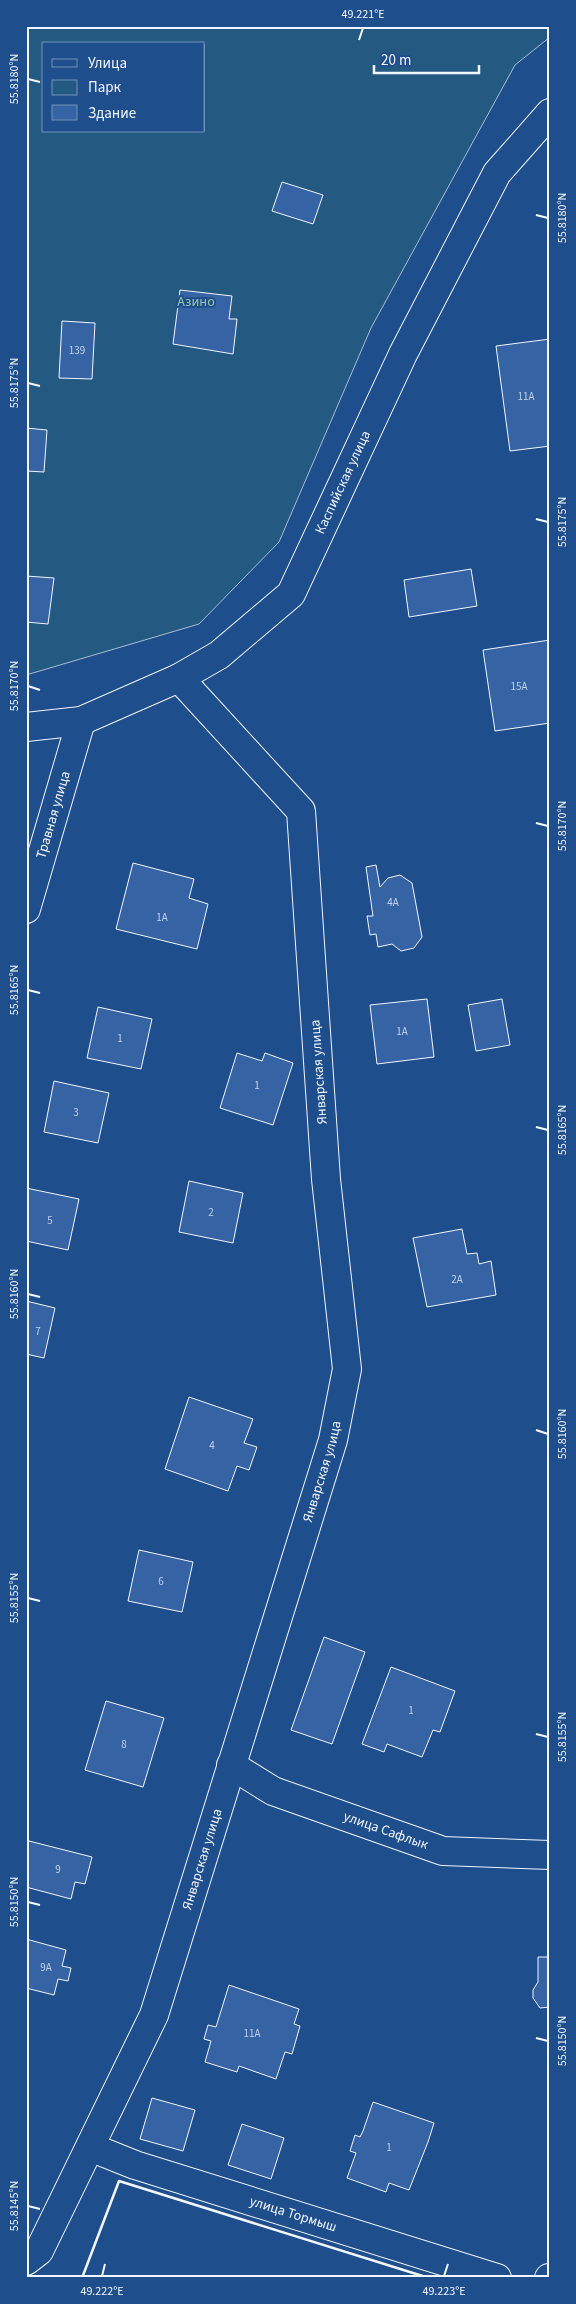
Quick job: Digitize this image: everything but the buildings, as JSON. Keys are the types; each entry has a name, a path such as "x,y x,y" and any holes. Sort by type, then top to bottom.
{"street":[{"name":"Каспийская улица","path":"26,727 80,721 179,678 218,655 291,594 403,354 497,173 550,113"},
{"name":"Январская улица","path":"26,2261 39,2251 154,2014 334,1440 347,1369 326,1180 301,811 179,678"},
{"name":"Травная улица","path":"26,910 80,721"},
{"name":"улица Сафлык","path":"231,1765 274,1791 444,1851 550,1855"},
{"name":"улица Тормыш","path":"90,2147 135,2165 496,2278"}],"green space":[{"name":"Азино","path":"26,26 550,26 550,37 515,65 371,328 279,542 199,624 26,675"}],"wall":[{"path":"82,2278 119,2181 429,2278"}]}
